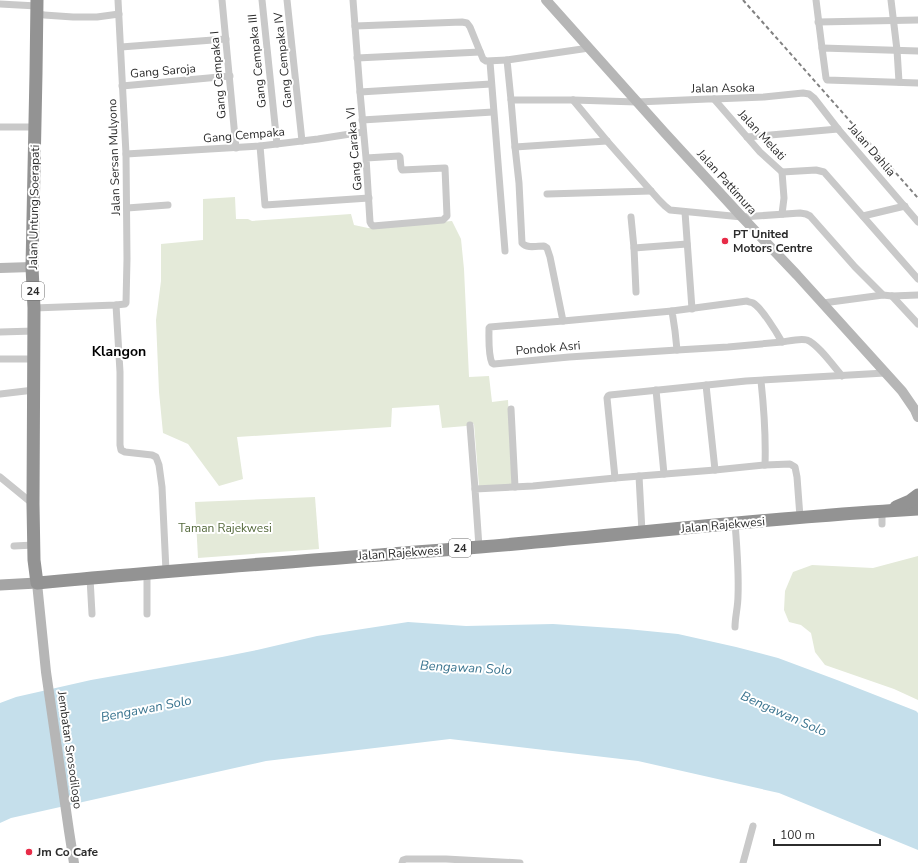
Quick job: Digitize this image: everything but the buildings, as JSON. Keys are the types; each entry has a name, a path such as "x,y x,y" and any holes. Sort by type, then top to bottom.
{"highway":[{"name":"Jalan Untung Soerapati","path":"37,6 32,267 34,308 33,504 34,560 37,583"},
{"name":"24","path":"882,516 905,504 918,495"},
{"name":"24","path":"882,516 918,509"},
{"name":"Jalan Rajekwesi","path":"37,583 147,572 479,547 800,517 882,516"}],"main road":[{"path":"0,585 37,583"}],"street":[{"name":"Jalan Sersan Mulyono","path":"116,305 125,304 126,302 127,208 126,154 118,0"},
{"name":"Gang Cempaka I","path":"222,0 236,148"},
{"name":"Gang Cempaka III","path":"262,0 277,144"},
{"name":"Gang Cempaka IV","path":"288,0 302,141"},
{"name":"Gang Caraka VI","path":"353,0 370,222 373,226 443,220 447,216 445,168 402,170 399,156 366,158"},
{"name":"Jalan Pattimura","path":"546,0 637,102 902,391 918,417"},
{"path":"816,0 827,80 918,83"},
{"path":"891,0 899,82"},
{"path":"0,4 37,6 44,15 90,17 119,14"},
{"path":"818,22 918,20"},
{"path":"355,26 467,23 483,59 490,62 589,48"},
{"path":"121,47 226,39"},
{"path":"822,48 918,51"},
{"path":"357,58 480,52"},
{"path":"507,60 519,183 522,243 528,247 544,246 547,248 563,321"},
{"path":"490,62 505,251"},
{"name":"Gang Saroja","path":"122,86 230,76"},
{"path":"360,92 491,84"},
{"name":"Jalan Asoka","path":"512,100 637,102 764,98 803,93 809,94"},
{"name":"Jalan Dahlia","path":"809,94 814,98 838,129 918,222"},
{"name":"Jalan Melati","path":"714,99 768,161 782,172 784,198 782,214"},
{"path":"573,100 651,191 670,210 742,217 800,213 806,214 810,216 883,295"},
{"path":"362,120 493,112"},
{"path":"0,127 35,127"},
{"path":"747,137 838,129"},
{"name":"Gang Cempaka","path":"126,154 260,146 364,132"},
{"path":"515,146 607,140"},
{"path":"260,146 265,205 369,198"},
{"path":"782,172 816,170 824,172 918,279"},
{"path":"547,194 651,191"},
{"path":"127,208 168,205"},
{"path":"863,216 905,206"},
{"path":"685,212 692,309"},
{"path":"631,217 636,292"},
{"path":"634,248 687,244"},
{"path":"0,268 32,267"},
{"path":"823,304 883,295 918,295"},
{"path":"892,296 918,324"},
{"name":"Pondok Asri","path":"677,350 569,357 494,364 491,360 489,328 672,312 747,301 758,307 774,328 782,342"},
{"path":"34,308 116,305 120,372 120,445 121,450 125,452 152,455 156,457 162,487 166,571"},
{"path":"672,312 676,331 677,350 806,340 823,354 842,376"},
{"path":"0,332 34,331"},
{"path":"0,359 34,360"},
{"path":"615,478 608,396 610,394 786,378 885,373"},
{"path":"761,381 766,439 765,465"},
{"path":"706,385 715,470"},
{"path":"0,394 34,390"},
{"path":"656,390 664,474"},
{"path":"511,409 515,487"},
{"path":"470,425 479,547"},
{"path":"475,489 790,464 795,467 797,477 800,517"},
{"path":"639,476 642,532"},
{"path":"0,477 33,504"},
{"path":"735,524 738,570 738,607 735,619 735,628"},
{"path":"14,546 34,545"},
{"path":"147,572 147,614"},
{"path":"90,578 92,614"},
{"name":"Jembatan Srosodilogo","path":"37,583 46,672 74,863"},
{"path":"743,863 753,826"},
{"path":"402,863 403,860 406,859 446,859 520,863"}],"green space":[{"path":"235,197 236,219 248,219 252,221 351,214 354,225 368,228 452,221 461,239 464,269 469,377 489,376 492,402 508,400 512,485 479,486 474,424 472,423 466,426 442,428 439,405 392,408 391,427 237,437 243,479 219,486 188,444 163,433 159,392 156,320 161,281 161,244 203,240 203,199"},
{"name":"Taman Rajekwesi","path":"315,497 319,549 198,558 195,502"},
{"path":"918,556 918,700 894,689 825,665 815,652 811,633 801,625 789,622 784,610 785,591 793,572 812,565 873,568"}],"water":[{"name":"Bengawan Solo","path":"408,622 466,626 553,624 678,634 778,658 916,711 918,713 918,850 779,793 638,761 450,739 266,761 11,818 0,823 0,703 16,697 91,680 222,657 317,636"}],"railway":[{"path":"743,0 918,198"}],"place":[{"name":"PT United Motors Centre","path":"725,241"},
{"name":"Jm Co Cafe","path":"29,852"}],"district":[{"name":"Klangon","path":"119,351"}]}
